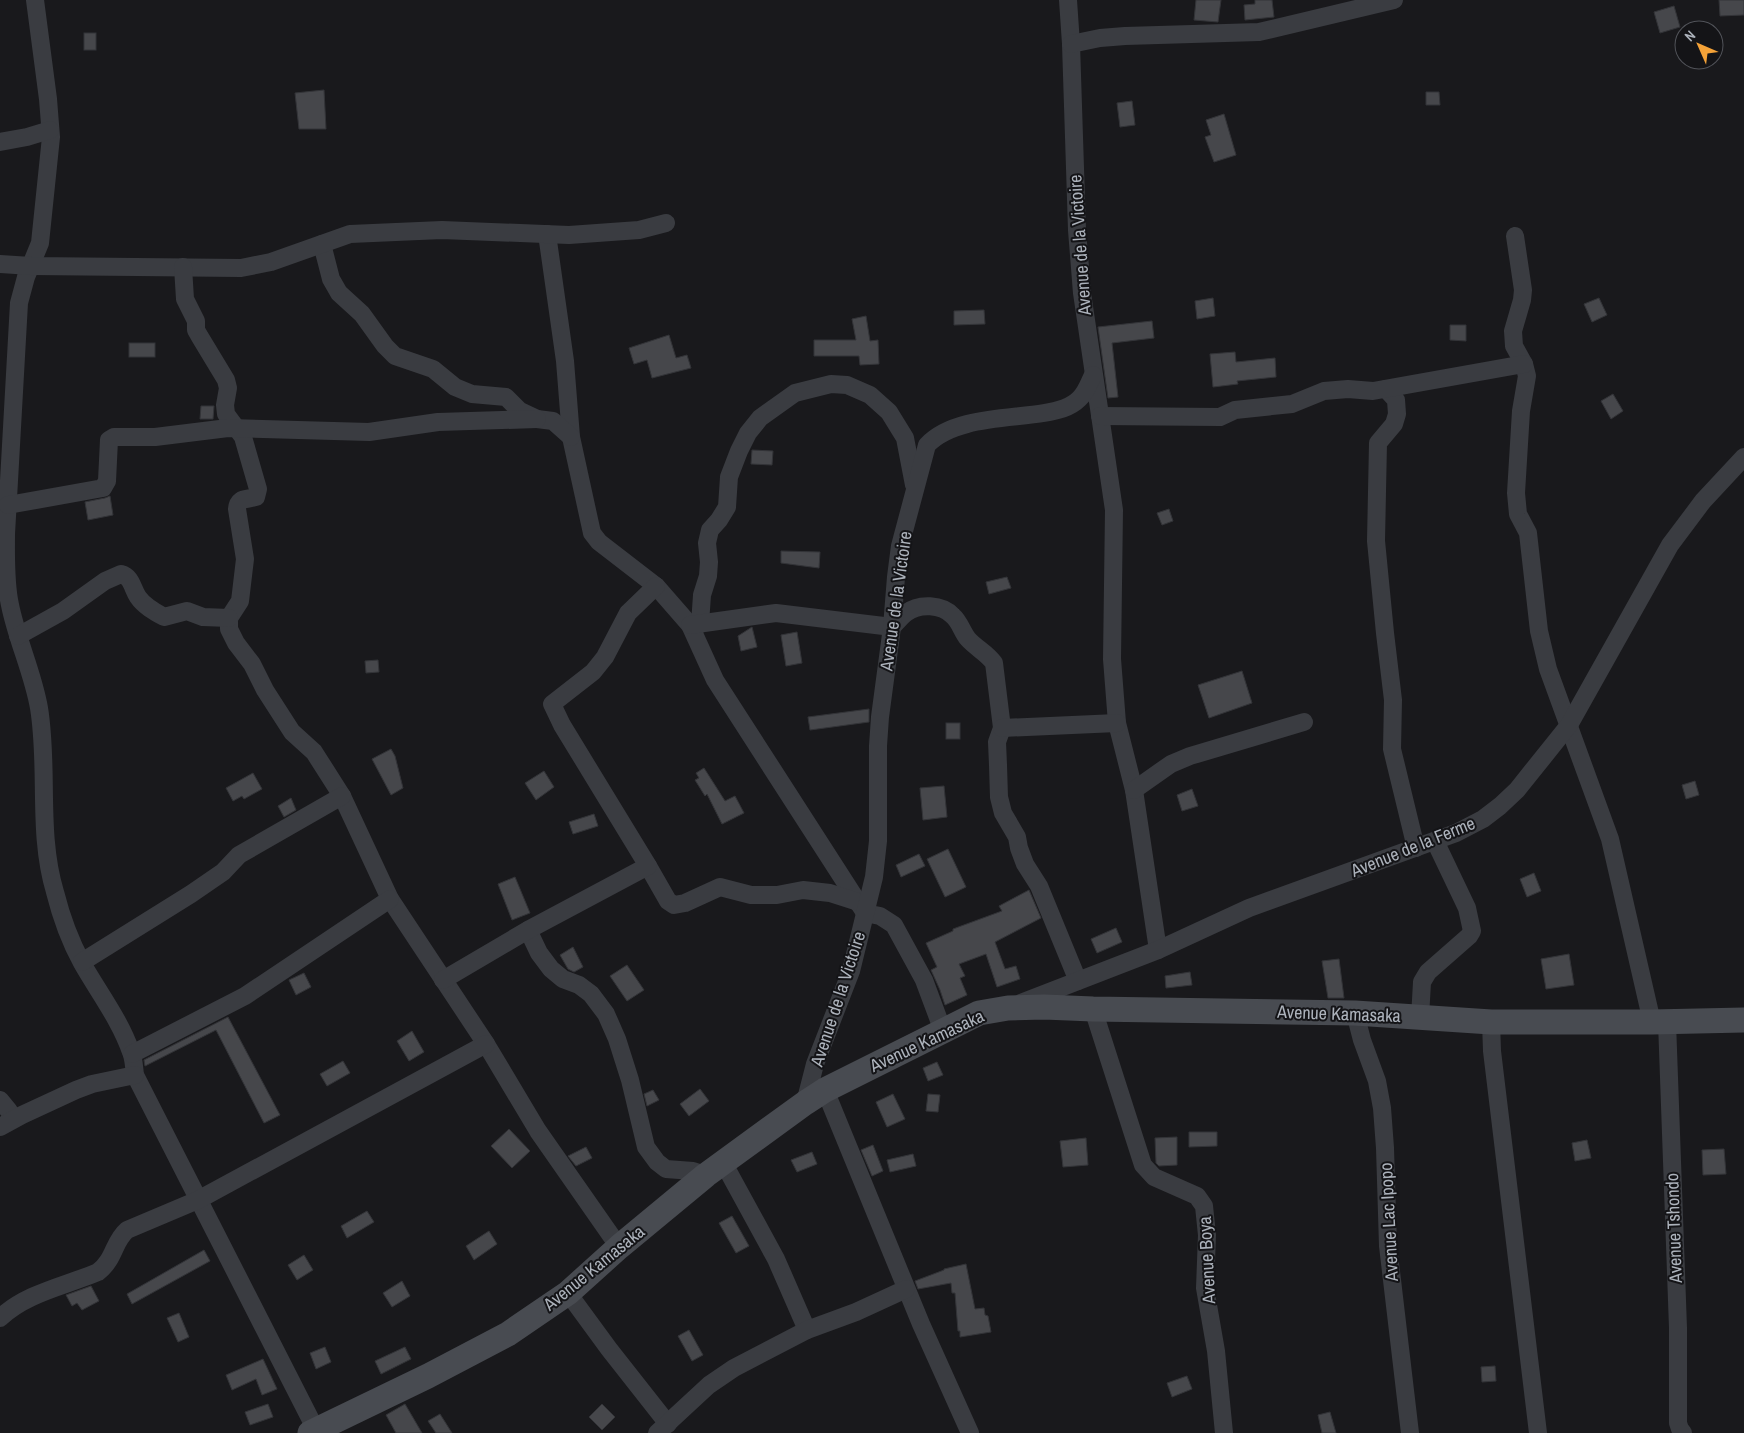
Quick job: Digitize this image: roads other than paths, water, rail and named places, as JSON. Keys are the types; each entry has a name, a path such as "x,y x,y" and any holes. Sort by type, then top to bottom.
{"street":[{"path":"35,0 50,130 40,243 19,303 6,570 10,604 18,636 30,670 39,708 44,773 43,822 54,892 68,934 82,962 118,1021 132,1054 135,1075 313,1431"},
{"name":"Avenue de la Victoire","path":"805,1103 815,1064 851,971 861,908 874,877 878,841 879,726 900,546 928,445 933,438 960,427 1032,415 1070,406 1080,398 1093,375 1082,293 1077,230 1068,0"},
{"path":"1071,44 1100,38 1125,36 1260,32 1394,0"},
{"path":"0,142 50,130"},
{"path":"0,264 241,268 271,262 350,234 442,230 569,235 639,230 666,222"},
{"path":"547,234 565,361 571,437 592,533 599,542 656,586 695,625 715,680 861,908"},
{"path":"1100,416 1220,417 1235,410 1292,404 1324,391 1348,389 1373,391 1524,364 1514,346 1513,331 1523,290 1515,236"},
{"path":"322,244 331,279 338,293 362,314 385,346 395,356 433,369 455,388 472,394 506,397 520,411 537,418 553,421 571,437"},
{"path":"183,267 186,299 196,321 196,330 226,380 228,388 225,405 226,414 243,437 258,489 256,497 242,499 238,503 237,509 245,559 240,602 229,618 229,628 236,643 252,664 265,690 292,732 314,752 342,796 390,899 486,1044 538,1131 619,1247"},
{"name":"Avenue Tshondo","path":"1524,364 1527,376 1521,411 1516,493 1518,514 1528,533 1539,630 1548,669 1610,839 1659,1022 1678,1328 1678,1423 1683,1433"},
{"path":"1093,375 1114,510 1112,659 1117,723 1134,790 1158,950"},
{"path":"695,625 708,576 707,543 710,530 727,507 729,477 739,451 748,433 760,418 795,393 831,384 847,385 870,395 889,412 905,438 915,491"},
{"path":"1386,389 1396,400 1397,414 1394,424 1378,443 1376,542 1394,700 1392,749 1416,848"},
{"path":"8,505 103,488 108,481 108,444 109,440 114,437 154,437 212,429 237,428 369,432 438,422 537,418"},
{"name":"Avenue de la Ferme","path":"1008,1008 1158,950 1249,908 1435,841 1483,819 1517,790 1569,725 1670,544 1703,501 1744,457"},
{"path":"18,636 63,611 105,581 121,574 128,577 138,598 154,612 164,617 187,611 203,617 229,618"},
{"path":"656,586 628,613 605,657 593,672 552,704 668,902 674,905 685,903 720,887 751,895 777,895 804,890 830,893 880,916 894,925 924,980 943,1032"},
{"path":"695,625 776,613 892,627 907,612 920,607 929,606 952,614 973,645 994,663 1002,728 998,742 998,765 999,797 1003,813 1017,837 1025,864 1039,886 1078,981"},
{"path":"1134,790 1171,764 1190,756 1304,722"},
{"path":"1002,728 1117,723"},
{"path":"82,962 191,894 223,872 239,855 342,796"},
{"path":"1420,1018 1422,982 1428,972 1469,936 1472,930 1467,908 1435,841"},
{"path":"443,980 528,930 648,866"},
{"path":"132,1054 245,996 390,899"},
{"path":"528,930 539,953 551,969 563,978 579,985 590,994 606,1014 617,1039 630,1080 646,1148 657,1162 666,1169 693,1171 714,1169 776,1259 807,1330"},
{"name":"Avenue Kamasaka","path":"313,1431 428,1376 508,1334 568,1293 619,1247 714,1169 805,1103 825,1090 979,1013 1008,1008 1044,1006 1093,1009 1355,1014 1491,1022 1744,1020"},
{"name":"Avenue Boya","path":"1093,1009 1143,1165 1154,1177 1197,1196 1204,1206 1207,1235 1205,1288 1216,1351 1224,1433"},
{"name":"Avenue Lac Ipopo","path":"1355,1014 1377,1081 1382,1108 1388,1246 1410,1433"},
{"path":"1491,1022 1492,1051 1538,1433"},
{"path":"0,1318 9,1309 27,1299 98,1272 106,1265 122,1234 127,1230 198,1200 486,1044"},
{"path":"0,1127 8,1109 92,1084 135,1075"},
{"path":"825,1090 906,1289 970,1433"},
{"path":"568,1293 609,1349 663,1429 709,1385 728,1372 807,1330 856,1312 906,1289"}]}
